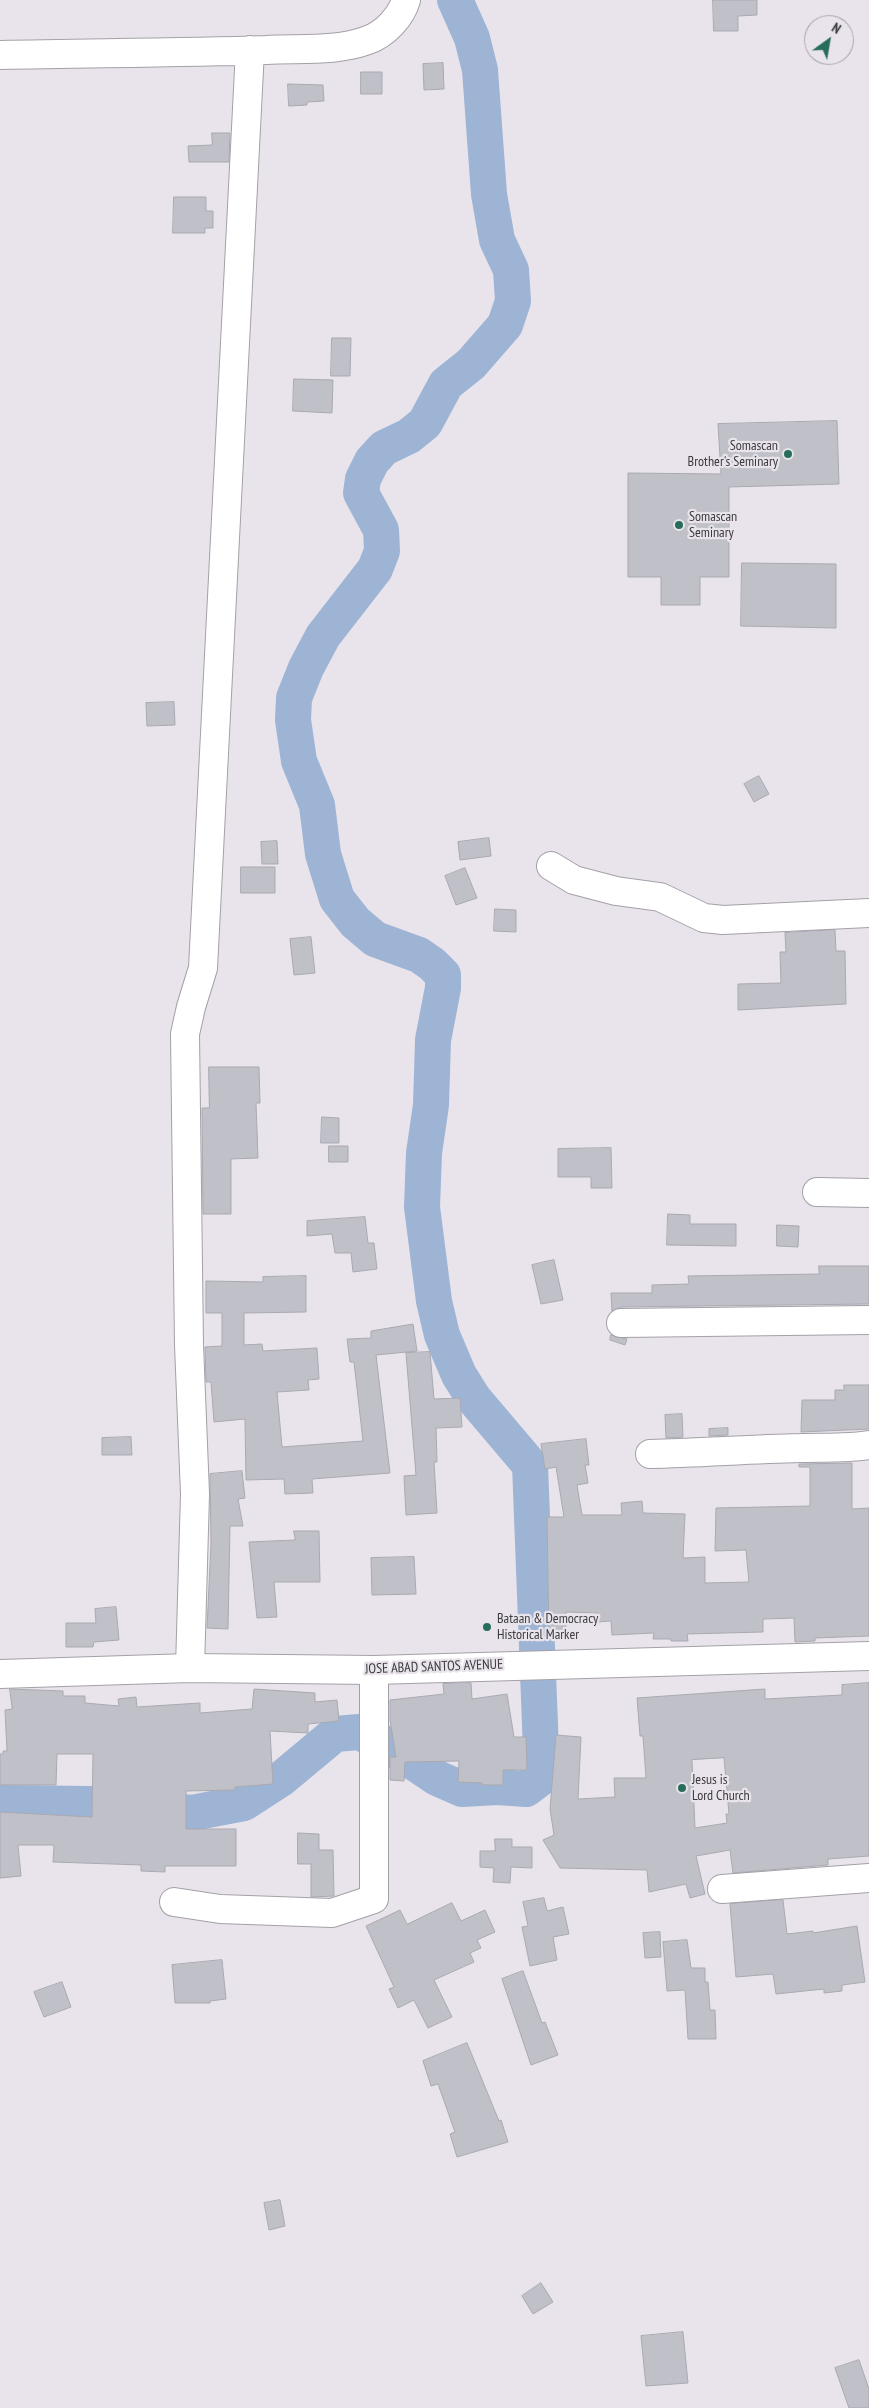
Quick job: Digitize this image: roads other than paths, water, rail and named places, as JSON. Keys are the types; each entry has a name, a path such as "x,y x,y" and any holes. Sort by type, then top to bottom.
{"main road":[{"path":"0,55 250,50 343,46 369,40 386,30 404,9 406,0"},
{"path":"190,1668 195,1494 188,1345 186,1034 191,1007 203,968 250,50"},
{"path":"551,866 574,880 616,891 660,897 704,918 724,920 869,913"},
{"path":"817,1192 869,1193"},
{"path":"621,1323 869,1320"},
{"path":"650,1454 850,1448 869,1445"},
{"name":"JOSE ABAD SANTOS AVENUE","path":"0,1674 190,1668 374,1670 869,1656"},
{"path":"174,1902 220,1909 332,1914 374,1899 374,1670"},
{"path":"722,1889 869,1878"}],"waterway":[{"path":"377,1740 388,1745 437,1778 462,1789 498,1787 526,1789 542,1777 530,1465 474,1399 459,1375 442,1335 434,1301 422,1207 424,1153 431,1105 433,1040 443,988 443,975 419,955 375,939 355,922 337,899 323,854 317,805 299,761 293,720 294,698 306,668 323,636 375,569 382,551 381,530 361,493 363,479 372,461 384,448 409,436 425,423 446,384 471,364 505,325 513,301 511,270 497,240 489,194 480,70 472,38 455,0"},
{"path":"0,1803 91,1804 192,1813 244,1803 281,1779 335,1734 359,1732 371,1738"}],"place":[{"name":"Somascan Brother's Seminary","path":"788,454"},
{"name":"Somascan Seminary","path":"679,525"},
{"name":"Bataan & Democracy Historical Marker","path":"487,1627"},
{"name":"Jesus is Lord Church","path":"682,1788"}]}
